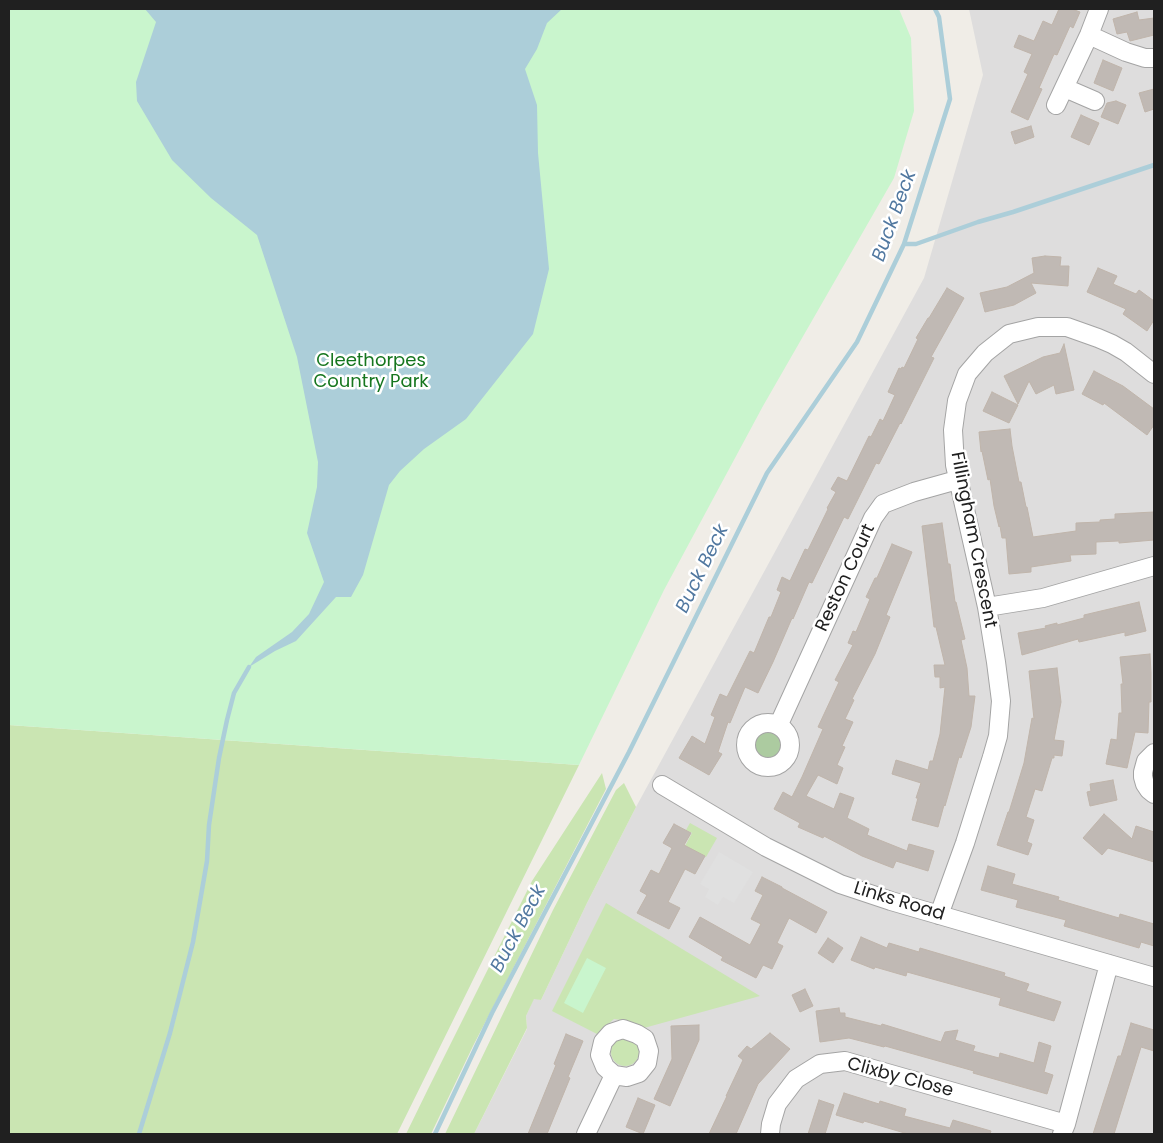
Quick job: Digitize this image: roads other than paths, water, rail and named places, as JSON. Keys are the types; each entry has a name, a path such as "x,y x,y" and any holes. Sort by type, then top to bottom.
{"street":[{"path":"1056,105 1089,35 1099,9"},
{"path":"1089,35 1126,52 1145,58 1154,58"},
{"path":"1065,88 1095,101"},
{"name":"Fillingham Crescent","path":"939,915 965,843 992,757 998,736 1001,701 987,606 955,465 953,430 957,401 967,374 985,353 1009,334 1038,327 1067,327 1112,344 1126,352 1154,374"},
{"name":"Reston Court","path":"779,724 874,518 883,504 914,492 957,480"},
{"path":"987,606 1043,598 1154,566"},
{"path":"1154,753 1146,761 1143,777 1145,784 1154,794"},
{"name":"Links Road","path":"662,785 766,847 840,884 891,901 1154,977"},
{"path":"1064,1129 1109,964"},
{"name":"Clixby Close","path":"770,1134 777,1104 796,1079 820,1064 845,1061 1064,1129"},
{"path":"586,1134 614,1075"}],"water":[{"path":"145,9 562,9 547,23 537,49 525,69 537,105 538,153 549,269 533,334 466,419 424,449 400,471 389,485 363,575 351,597 336,597 296,641 249,667 256,657 292,632 309,614 324,582 307,533 317,487 318,462 297,357 257,235 211,198 172,160 137,101 136,82 156,22"}],"waterway":[{"name":"Buck Beck","path":"435,1134 492,1013 629,752 767,473 857,342 904,244 950,99 939,17 935,9"},
{"path":"904,244 916,244 1154,165"},
{"path":"139,1134 170,1033 193,942 207,861 209,825 219,758 227,720 234,693 249,667"}],"park label":[{"name":"Cleethorpes Country Park","path":"371,371"}]}
